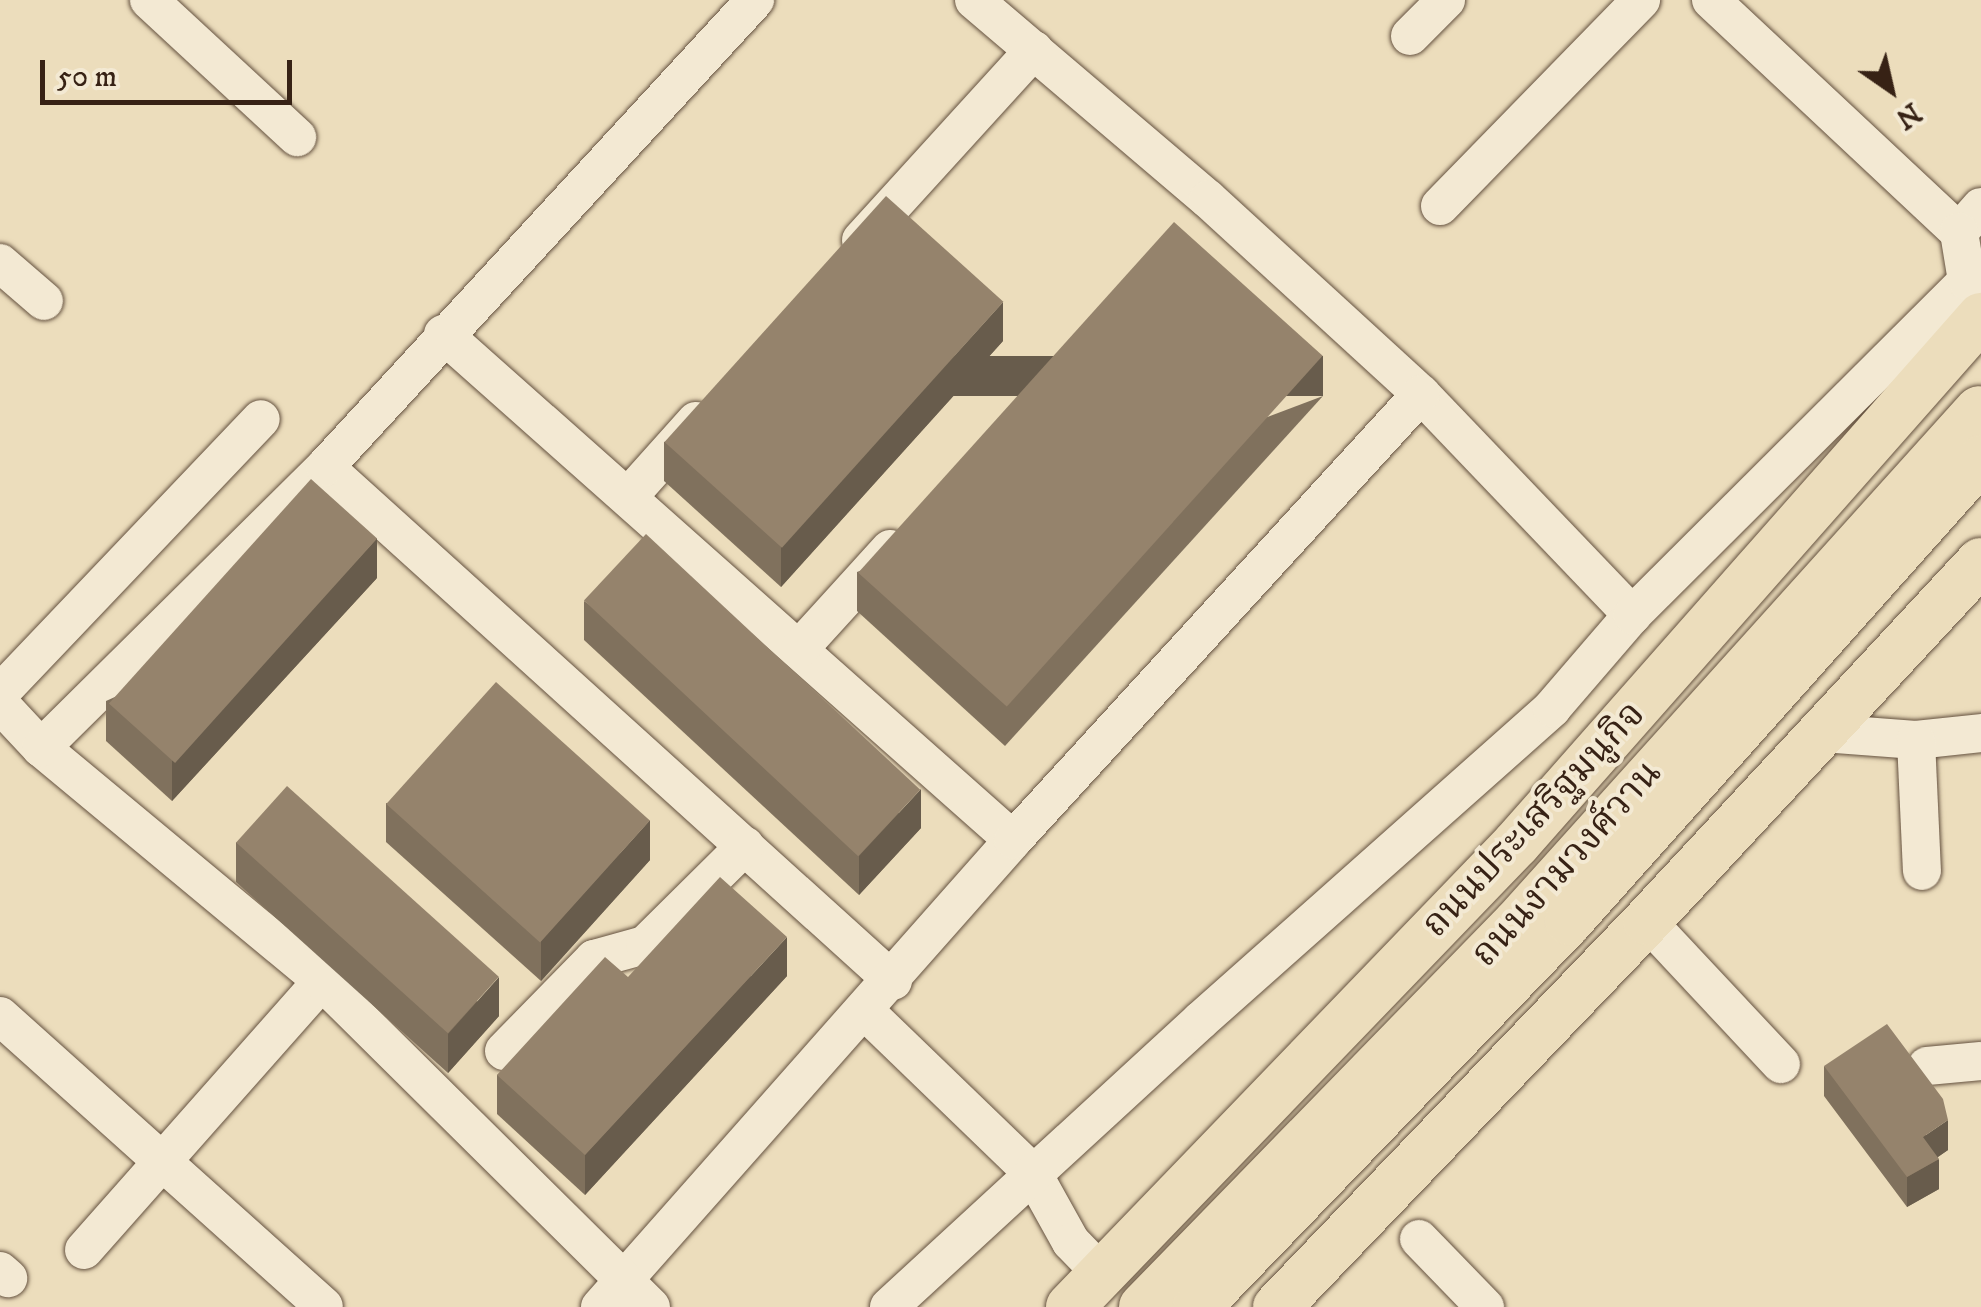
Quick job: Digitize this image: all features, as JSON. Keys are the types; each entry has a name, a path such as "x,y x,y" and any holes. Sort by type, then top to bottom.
{"main road":[{"name":"ถนนประเสริฐมนูกิจ","path":"1087,1291 1516,844 1900,413 1965,366 1978,349"},
{"name":"ถนนงามวงศ์วาน","path":"1143,1307 1517,923 1978,349"},
{"name":"ถนนงามวงศ์วาน","path":"1197,1307 1569,922 1981,459"},
{"path":"1276,1307 1647,921 1981,562"},
{"path":"1909,639 1981,598"}],"street":[{"path":"149,0 296,137"},
{"path":"41,748 325,467 443,334 754,0"},
{"path":"974,0 1208,199 1421,394 1632,616"},
{"path":"1410,36 1446,0"},
{"path":"1440,206 1640,0"},
{"path":"889,1307 1032,1172 1552,708 1632,616 1967,281 1970,220 1711,0"},
{"path":"838,266 1034,50"},
{"path":"1182,228 1208,199"},
{"path":"0,262 44,301"},
{"path":"443,334 1013,840"},
{"path":"611,1293 893,981 1013,840 1421,394"},
{"path":"628,497 720,396"},
{"path":"0,693 260,420"},
{"path":"325,467 893,981"},
{"path":"800,648 919,518"},
{"path":"0,704 41,748 322,981 611,1293 651,1307"},
{"path":"1823,733 1916,740 1981,733"},
{"path":"1916,740 1922,871"},
{"path":"504,1052 594,958 645,945 745,846"},
{"path":"1647,921 1781,1064"},
{"path":"84,1250 322,981"},
{"path":"864,1010 1032,1172 1071,1242 1087,1291"},
{"path":"0,1016 164,1159 324,1307"},
{"path":"1927,1066 1981,1061"},
{"path":"1419,1239 1485,1307"}],"building":[{"path":"886,196 1003,302 782,548 665,442"},
{"path":"1174,222 1323,356 1007,707 858,573"},
{"path":"311,479 377,539 175,763 109,703"},
{"path":"646,534 920,790 858,856 584,601"},
{"path":"496,682 650,821 540,942 386,804"},
{"path":"287,786 499,977 448,1033 236,842"},
{"path":"720,877 787,937 585,1155 497,1075 605,957 628,977"},
{"path":"1887,1024 1943,1099 1948,1120 1923,1137 1939,1159 1907,1177 1824,1066"}]}
